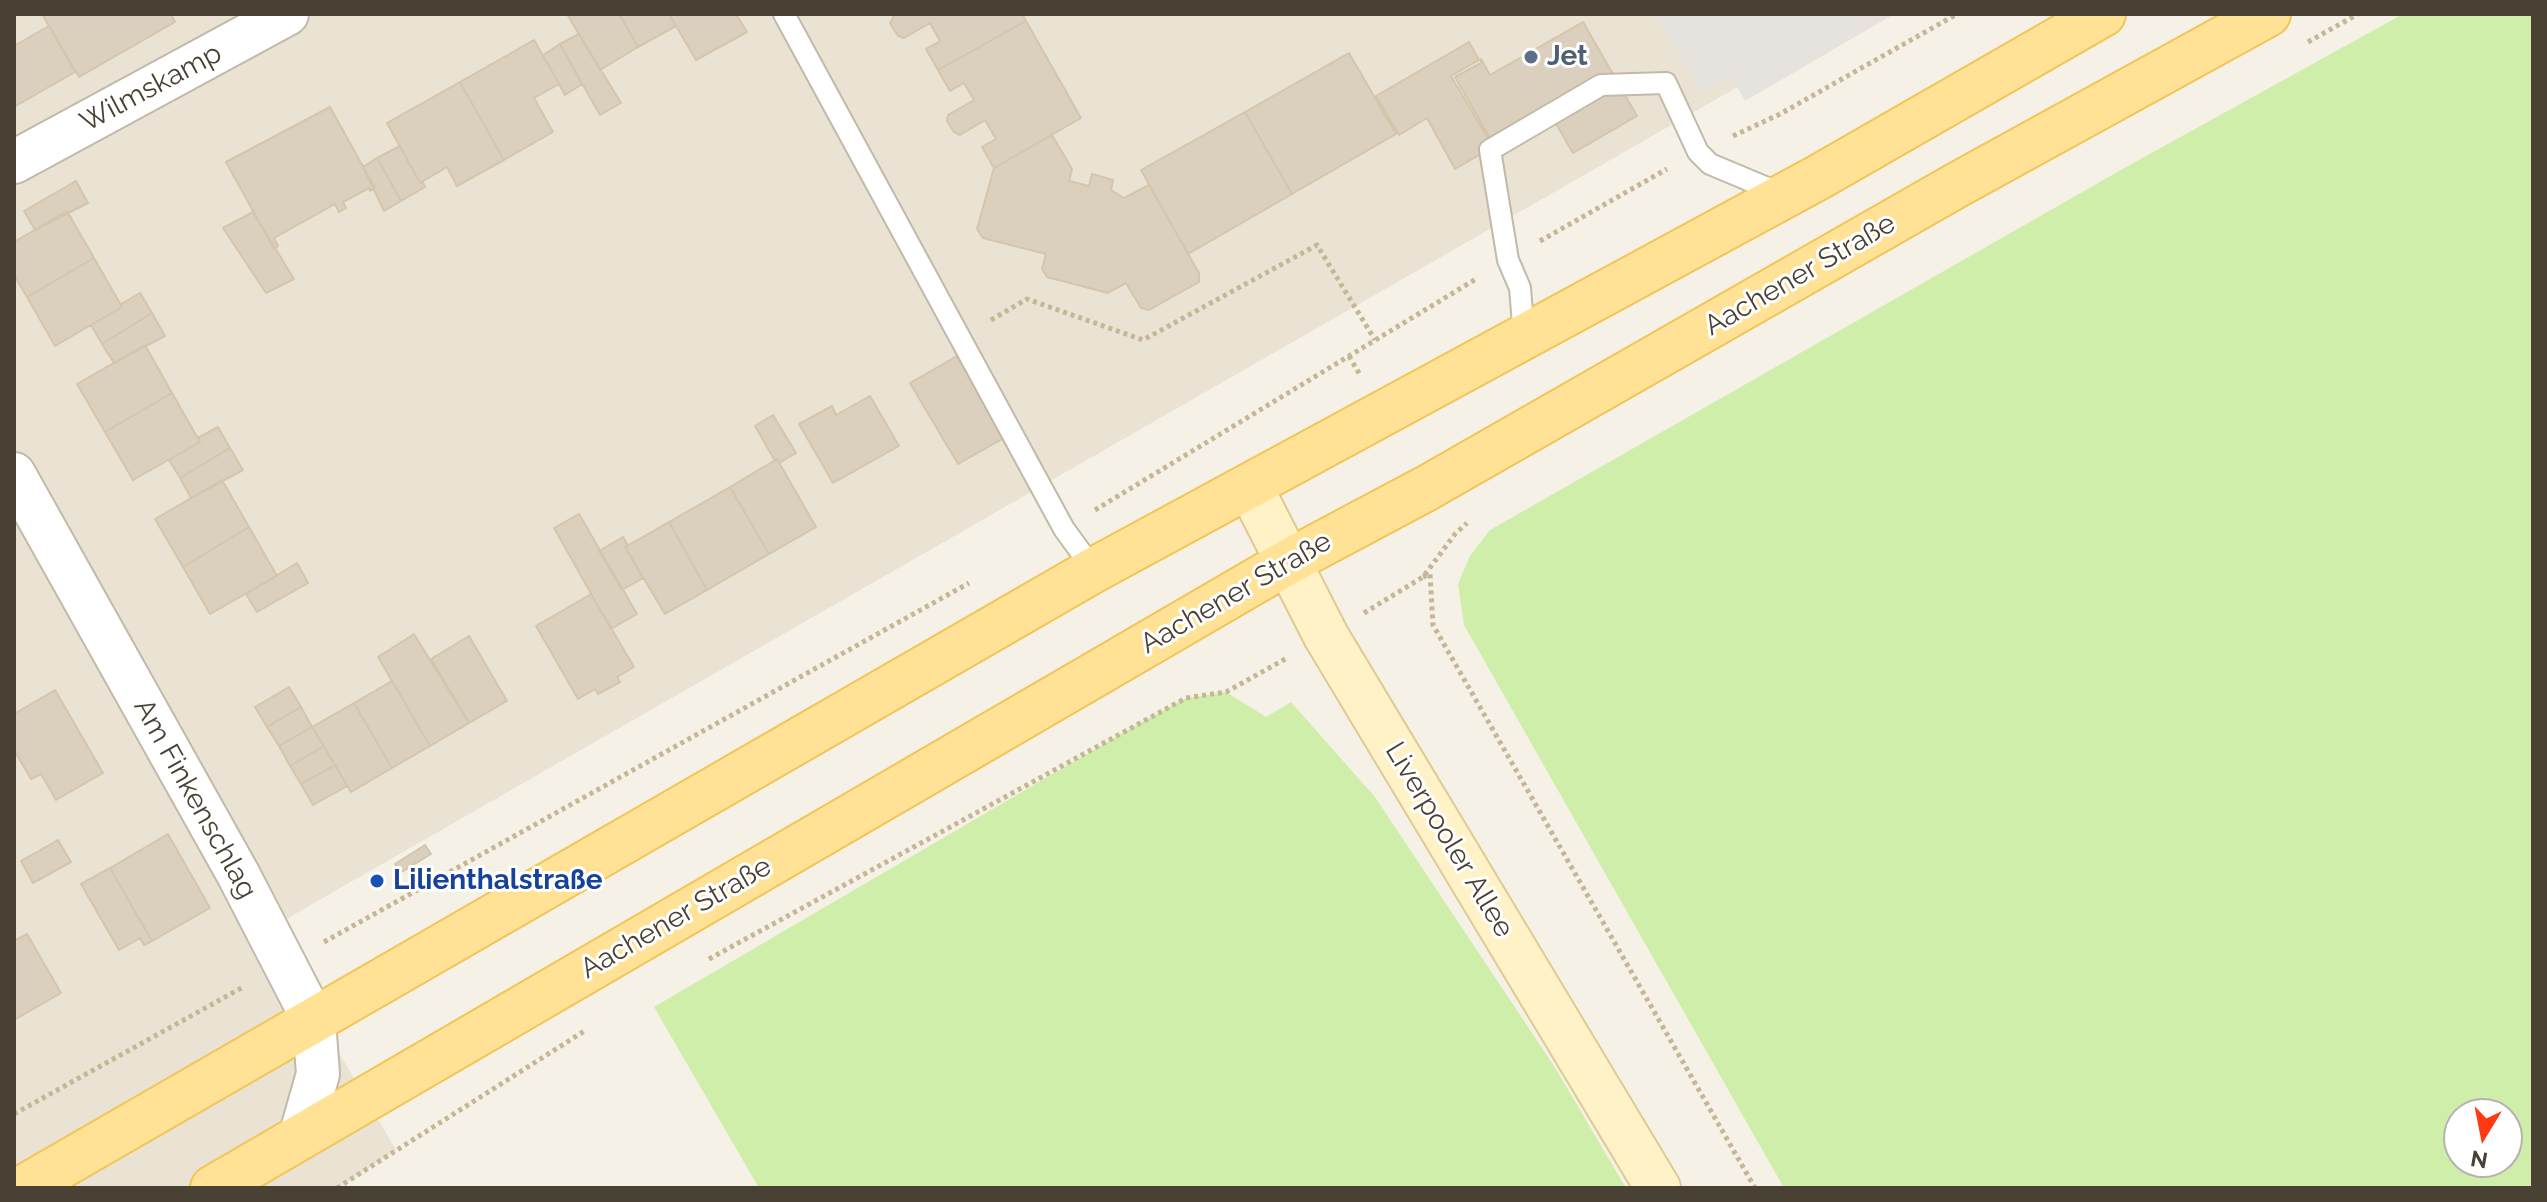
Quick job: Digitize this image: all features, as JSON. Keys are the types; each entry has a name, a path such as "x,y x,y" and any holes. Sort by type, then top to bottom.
{"main road":[{"path":"23,1188 1094,570 1784,195 2103,14"},
{"name":"Aachener Straße","path":"213,1188 1288,562 1427,488 1957,185 2268,14"}],"street":[{"name":"Wilmskamp","path":"14,162 287,14"},
{"name":"Am Finkenschlag","path":"14,474 230,861 314,1021 318,1074 300,1137"},
{"name":"Liverpooler Allee","path":"1250,487 1334,650 1658,1188"}],"lane":[{"path":"784,14 1064,529 1094,570"},
{"path":"1524,337 1520,288 1508,260 1490,150 1601,85 1666,83 1698,152 1710,164 1784,195"}],"path":[{"path":"1064,529 1508,260 1698,152 1780,114 1957,14"},
{"path":"961,338 1027,299 1143,340 1317,245 1375,340"},
{"path":"1423,577 1430,574 1433,625 1755,1188"},
{"path":"14,1114 975,579"}],"shaded area":[{"path":"14,14 1865,14 267,930 396,1150 338,1188 14,1188"},
{"path":"1656,14 1891,16 1745,101 1731,77 1701,92"}],"green space":[{"path":"2403,14 2533,14 2533,1188 1784,1188 1464,625 1458,584 1470,556 1490,530 2128,166"},
{"path":"1226,692 1266,717 1291,702 1375,797 1554,1066 1626,1188 759,1188 654,1007 1138,724 1186,698"}],"building":[{"path":"42,14 171,14 175,22 79,77"},
{"path":"567,14 619,14 638,47 600,70"},
{"path":"619,14 669,14 676,26 638,47"},
{"path":"669,14 736,14 747,32 696,60"},
{"path":"895,14 1022,14 1026,21 938,70 926,49 940,41 930,23 904,38 898,36 890,23"},
{"path":"1026,21 1081,118 994,168 982,147 996,139 985,120 960,135 947,121 948,115 974,100 964,83 950,91 938,70"},
{"path":"1583,22 1637,116 1573,153 1551,115 1495,147 1455,77 1481,63 1481,59 1490,75"},
{"path":"49,26 75,72 14,107 14,46"},
{"path":"579,34 621,103 600,115 560,44"},
{"path":"534,40 559,84 534,98 553,132 504,160 460,82"},
{"path":"1469,42 1479,60 1451,76 1493,147 1455,169 1427,118 1399,135 1376,96"},
{"path":"560,44 582,84 565,95 543,55"},
{"path":"1349,53 1396,134 1292,194 1245,112"},
{"path":"460,82 504,160 457,186 447,167 420,183 387,123"},
{"path":"330,107 375,188 370,191 369,188 343,202 346,208 339,212 335,204 274,238 278,246 274,249 226,162"},
{"path":"1245,112 1292,194 1188,254 1141,170"},
{"path":"1052,135 1072,169 1069,181 1089,186 1092,174 1113,180 1111,190 1124,198 1149,185 1199,273 1199,282 1149,310 1141,308 1126,283 1108,293 1047,277 1042,269 1046,254 983,238 977,229 994,168"},
{"path":"400,146 425,187 401,201 377,158"},
{"path":"377,158 401,201 384,211 363,167"},
{"path":"76,181 88,203 35,230 24,211"},
{"path":"67,211 94,258 27,297 14,275 14,242"},
{"path":"253,212 294,279 266,293 223,228"},
{"path":"94,258 122,307 55,346 27,297"},
{"path":"140,293 152,313 102,344 91,325"},
{"path":"152,313 165,336 114,363 102,344"},
{"path":"145,345 172,393 105,432 77,384"},
{"path":"957,356 1004,438 958,464 910,383"},
{"path":"172,393 200,442 133,480 105,432"},
{"path":"870,396 899,446 833,483 799,424 832,406 836,415"},
{"path":"773,415 796,453 779,463 755,426"},
{"path":"218,427 230,448 180,478 169,460"},
{"path":"230,448 243,470 191,498 180,478"},
{"path":"777,459 816,527 769,554 730,487"},
{"path":"222,480 249,527 183,567 155,519"},
{"path":"730,487 769,554 707,590 669,522"},
{"path":"579,514 637,614 611,629 554,528"},
{"path":"669,522 707,590 665,614 625,547"},
{"path":"249,527 277,576 210,614 183,567"},
{"path":"623,537 628,546 625,547 643,578 622,590 599,551"},
{"path":"297,563 308,583 257,612 246,594"},
{"path":"591,594 634,667 617,677 620,682 598,694 595,689 578,699 536,626"},
{"path":"414,634 469,723 430,746 378,657"},
{"path":"469,636 507,701 469,723 431,659"},
{"path":"392,681 430,746 392,768 354,703"},
{"path":"289,687 301,707 267,727 255,707"},
{"path":"55,690 103,773 56,800 41,774 31,779 14,750 14,714"},
{"path":"354,703 392,768 351,792 312,727"},
{"path":"301,707 312,727 279,746 267,727"},
{"path":"312,727 324,746 290,766 279,746"},
{"path":"324,746 335,765 301,784 290,766"},
{"path":"335,765 347,786 313,805 301,784"},
{"path":"168,834 210,908 152,941 110,868"},
{"path":"58,840 71,862 33,883 21,861"},
{"path":"425,845 431,854 400,873 395,864"},
{"path":"110,868 152,941 144,945 140,938 119,950 81,884"},
{"path":"27,934 61,993 14,1020 14,941"}],"place":[{"name":"Jet","path":"1531,57"},
{"name":"Lilienthalstraße","path":"377,881"}]}
